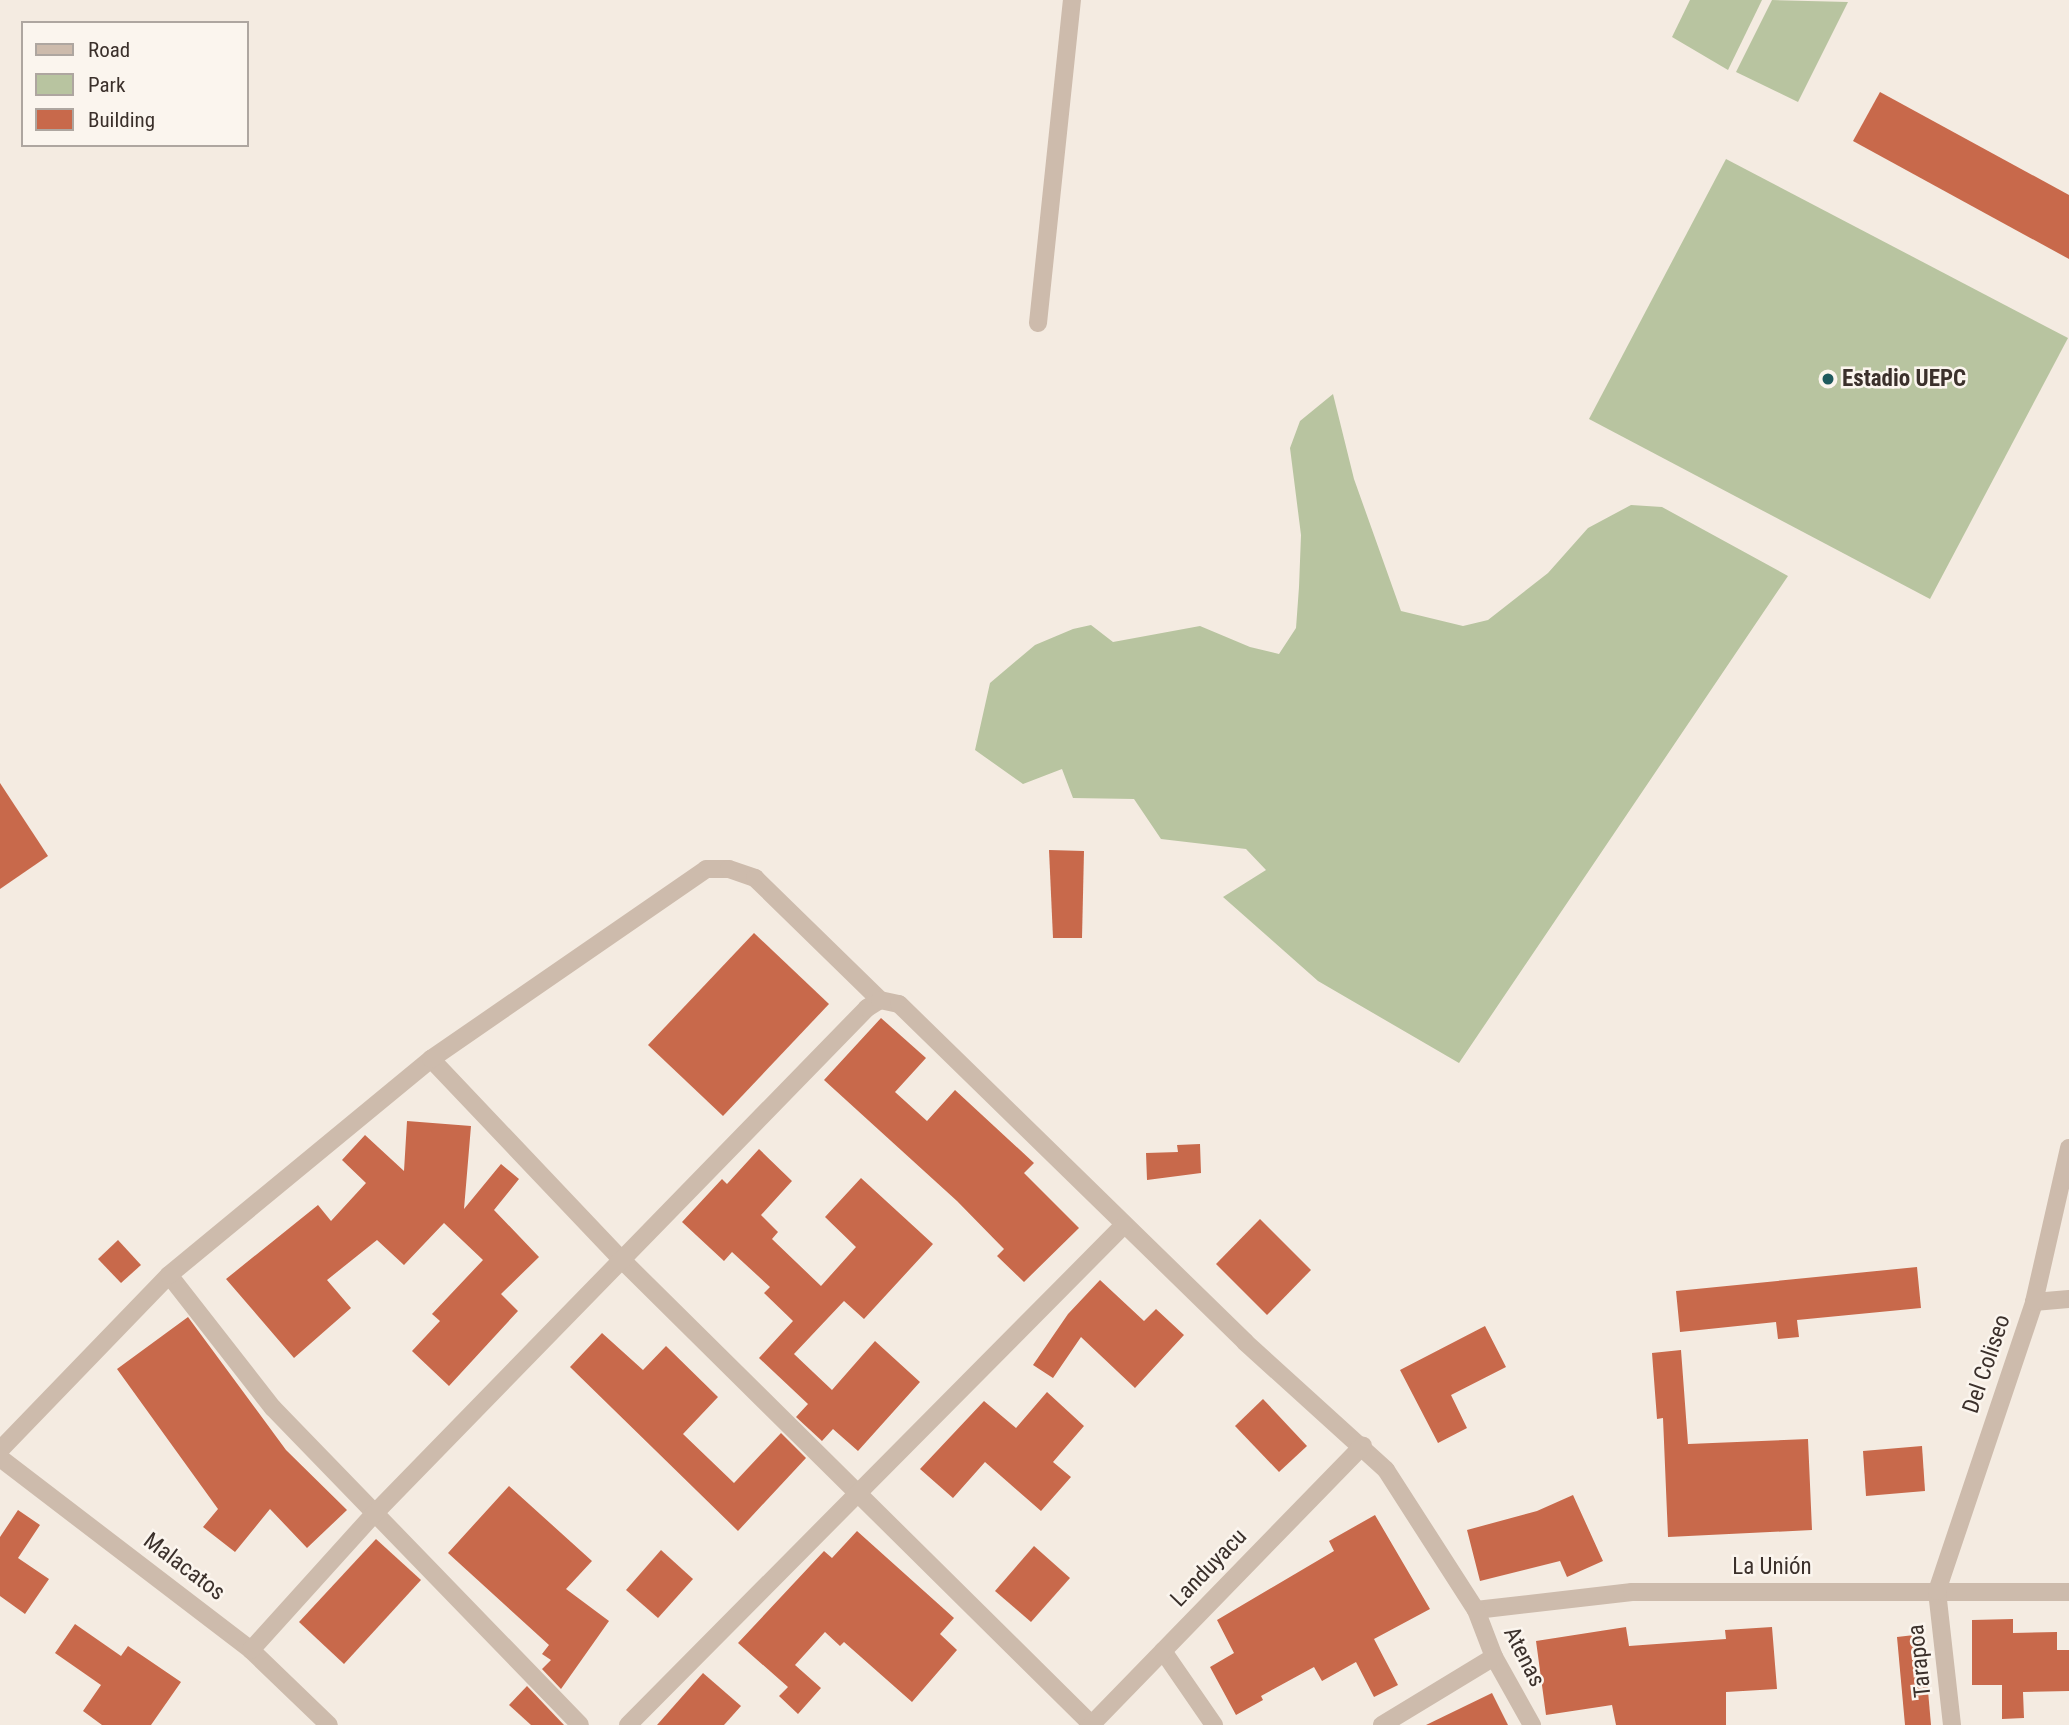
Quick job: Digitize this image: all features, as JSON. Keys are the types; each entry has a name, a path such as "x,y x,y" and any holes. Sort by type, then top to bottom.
{"street":[{"path":"1038,323 1072,0"},
{"name":"Atenas","path":"0,1450 169,1275 431,1059 705,869 729,869 755,878 880,1000 899,1004 1245,1342 1363,1445 1386,1470 1476,1610 1494,1657 1532,1725"},
{"path":"251,1650 373,1515 867,1008 880,1000"},
{"path":"431,1059 622,1259 1091,1725"},
{"name":"Del Coliseo","path":"1937,1591 2034,1302 2069,1148"},
{"path":"628,1725 1124,1225"},
{"path":"169,1275 273,1408 373,1515 580,1725"},
{"path":"2034,1302 2069,1299"},
{"name":"Landuyacu","path":"1091,1725 1363,1445"},
{"name":"Malacatos","path":"0,1458 251,1650 330,1725"},
{"name":"La Unión","path":"1476,1610 1632,1591 2069,1592"},
{"name":"Tarapoa","path":"1937,1591 1952,1725"},
{"path":"1163,1651 1214,1725"},
{"path":"1382,1725 1494,1657"}],"green space":[{"path":"1690,0 1762,0 1728,70 1672,37"},
{"path":"1772,0 1848,2 1798,102 1736,72"},
{"name":"Estadio UEPC","path":"1726,159 2068,338 1930,599 1589,419"},
{"path":"1333,394 1354,479 1401,611 1463,626 1488,620 1548,573 1588,528 1631,505 1662,507 1788,576 1459,1063 1318,981 1223,897 1266,870 1246,849 1161,839 1134,799 1073,798 1062,769 1023,784 975,750 990,683 1035,645 1073,629 1091,625 1113,642 1200,626 1250,647 1279,654 1296,628 1299,587 1301,535 1290,448 1300,421"}],"building":[{"path":"1880,92 2069,195 2069,259 1853,141"},
{"path":"0,783 48,856 0,889"},
{"path":"1049,850 1084,851 1082,938 1053,938"},
{"path":"754,933 829,1004 723,1116 648,1045"},
{"path":"881,1018 926,1058 895,1092 927,1121 955,1090 1034,1163 1024,1173 1079,1228 1024,1282 997,1256 1004,1249 957,1201 824,1080"},
{"path":"407,1121 471,1126 464,1209 501,1164 519,1179 494,1210 539,1257 501,1294 518,1311 449,1386 412,1351 440,1321 432,1314 483,1260 444,1223 404,1265 377,1240 327,1280 351,1308 294,1358 226,1279 318,1205 331,1221 366,1183 342,1160 365,1135 404,1171"},
{"path":"1200,1144 1201,1173 1147,1180 1146,1153 1178,1152 1177,1145"},
{"path":"759,1149 792,1181 761,1215 778,1232 772,1239 821,1286 856,1247 825,1217 861,1178 933,1244 864,1319 844,1301 794,1354 832,1390 875,1341 920,1382 858,1451 833,1429 822,1441 796,1417 808,1404 759,1358 793,1321 764,1293 770,1287 732,1252 724,1261 682,1222 722,1179 727,1184"},
{"path":"1260,1219 1311,1270 1267,1315 1216,1264"},
{"path":"118,1240 141,1265 121,1283 98,1259"},
{"path":"1917,1267 1921,1308 1797,1320 1799,1337 1778,1339 1776,1322 1680,1332 1676,1291"},
{"path":"1100,1280 1144,1321 1156,1309 1184,1335 1135,1388 1081,1337 1053,1378 1033,1365 1068,1314"},
{"path":"188,1317 286,1450 347,1510 307,1548 270,1509 235,1552 203,1527 218,1509 117,1369"},
{"path":"1485,1326 1506,1367 1451,1395 1467,1428 1438,1443 1400,1370"},
{"path":"602,1333 643,1370 666,1346 718,1397 683,1434 734,1483 781,1433 806,1458 738,1531 570,1367"},
{"path":"1681,1350 1688,1444 1808,1439 1812,1530 1668,1537 1663,1418 1657,1419 1652,1353"},
{"path":"1047,1392 1084,1426 1053,1462 1071,1477 1041,1511 985,1462 953,1498 920,1469 984,1401 1016,1428"},
{"path":"1263,1399 1307,1446 1279,1472 1235,1426"},
{"path":"1922,1446 1925,1491 1866,1496 1863,1451"},
{"path":"509,1486 592,1561 566,1589 609,1621 561,1689 542,1669 551,1660 542,1654 549,1645 448,1553"},
{"path":"1573,1495 1603,1561 1567,1577 1560,1561 1480,1581 1467,1530 1537,1511"},
{"path":"18,1510 40,1525 18,1558 49,1579 25,1614 0,1596 0,1537"},
{"path":"1375,1515 1430,1609 1374,1639 1398,1685 1374,1697 1356,1662 1322,1681 1314,1667 1261,1696 1263,1700 1236,1715 1210,1667 1234,1653 1217,1620 1334,1551 1329,1541"},
{"path":"857,1531 954,1618 940,1634 957,1650 912,1702 844,1642 840,1646 825,1632 795,1665 821,1688 798,1714 779,1696 788,1687 738,1643 824,1551 832,1558"},
{"path":"376,1539 421,1580 344,1664 299,1622"},
{"path":"1034,1546 1070,1578 1031,1622 995,1591"},
{"path":"661,1550 693,1579 658,1618 626,1590"},
{"path":"2013,1619 2013,1633 2057,1632 2057,1650 2069,1650 2069,1691 2023,1692 2024,1718 2002,1719 2002,1685 1972,1685 1972,1620"},
{"path":"75,1624 121,1656 128,1646 181,1682 151,1725 102,1725 83,1711 101,1685 55,1653"},
{"path":"1626,1627 1629,1646 1726,1639 1725,1630 1772,1627 1777,1689 1726,1692 1726,1725 1616,1725 1612,1705 1546,1715 1536,1641"},
{"path":"1923,1634 1931,1725 1905,1725 1897,1637"},
{"path":"703,1673 741,1706 724,1725 657,1725"},
{"path":"527,1686 564,1725 531,1725 509,1705"},
{"path":"1492,1693 1508,1725 1426,1725"}],"place":[{"name":"Estadio UEPC","path":"1828,379"}]}
